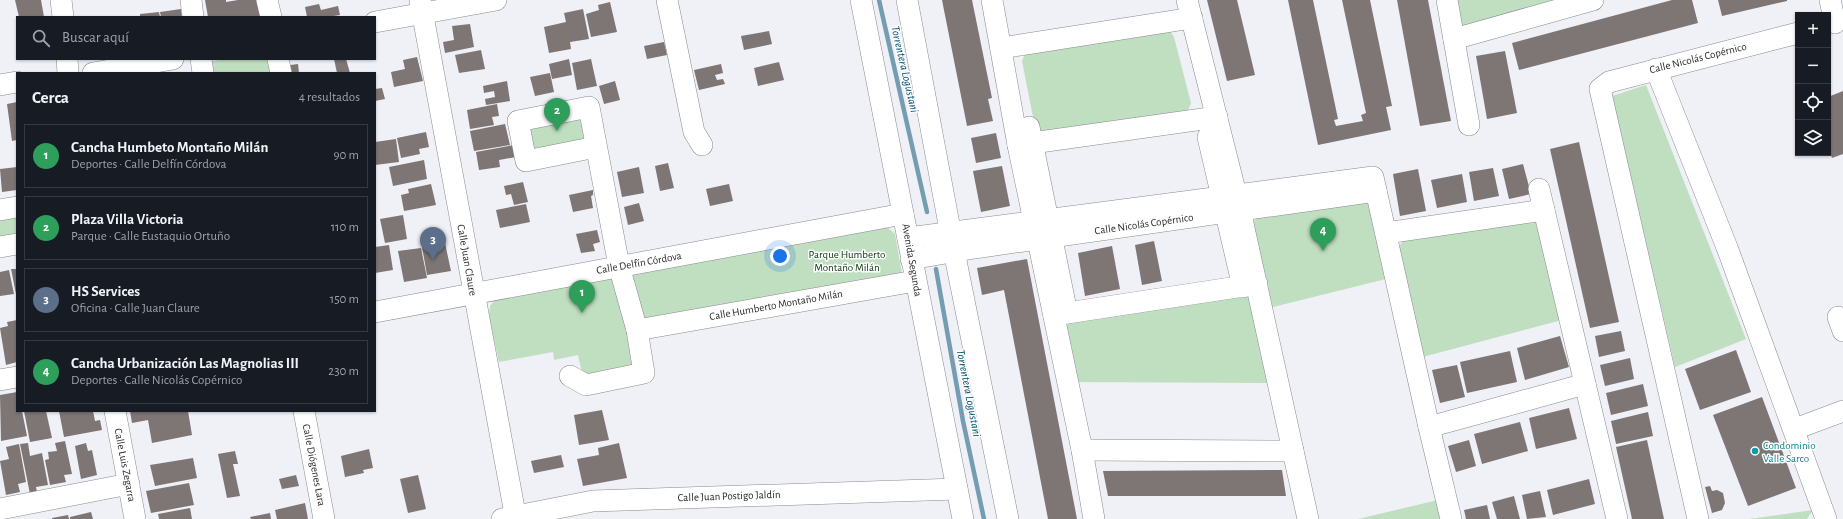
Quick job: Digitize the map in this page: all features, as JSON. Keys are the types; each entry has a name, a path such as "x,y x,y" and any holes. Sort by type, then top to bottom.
{"street":[{"path":"61,0 63,16"},
{"path":"190,0 194,16"},
{"path":"267,0 271,16"},
{"path":"376,22 421,7 496,0"},
{"path":"667,0 694,132 702,145"},
{"name":"Avenida Segunda","path":"861,0 963,519"},
{"path":"907,0 1008,519"},
{"path":"992,0 1007,47 1025,144 1060,314 1094,519"},
{"path":"1447,0 1469,125"},
{"path":"1454,39 1593,0"},
{"path":"1830,0 1835,23"},
{"name":"Calle Juan Claure","path":"421,7 473,293 511,518"},
{"path":"1007,47 1186,13 1250,286 1293,451 1308,519"},
{"name":"Calle Nicolás Copérnico","path":"1698,519 1600,89 1609,82 1795,34"},
{"path":"67,60 68,72"},
{"path":"99,72 167,60"},
{"path":"201,60 203,72"},
{"path":"278,60 281,72"},
{"path":"1656,69 1728,250 1794,429 1822,516"},
{"path":"0,85 16,82"},
{"path":"1025,144 1210,118"},
{"path":"570,376 586,385 644,373 637,330 619,266 596,147"},
{"name":"Calle Nicolás Copérnico","path":"910,249 1042,229 1375,184 1386,234"},
{"path":"1539,189 1615,519"},
{"path":"0,210 16,207"},
{"path":"1451,519 1386,234 1544,210"},
{"name":"Calle Delfín Córdova","path":"376,312 904,214"},
{"path":"0,247 16,244"},
{"name":"Calle Humberto Montaño Milán","path":"637,330 915,280"},
{"path":"1060,314 1250,286"},
{"path":"0,380 16,377"},
{"path":"1429,427 1585,384"},
{"path":"1794,429 1843,411"},
{"name":"Calle Luis Zegarra","path":"115,412 135,519"},
{"name":"Calle Diógenes Lara","path":"304,412 324,519"},
{"path":"1082,450 1293,451"},
{"path":"2,519 0,509 129,484"},
{"name":"Calle Juan Postigo Jaldín","path":"511,518 593,501 957,489"}],"green space":[{"path":"1455,0 1555,0 1469,30 1459,25"},
{"path":"1170,31 1174,37 1191,103 1187,113 1042,134 1035,127 1022,61 1026,52"},
{"path":"218,60 273,60 276,72 208,72 209,62"},
{"path":"1646,85 1746,339 1675,367 1612,96"},
{"path":"578,112 588,140 535,153 526,130"},
{"path":"1364,200 1371,205 1390,278 1269,308 1252,229 1254,221 1260,215"},
{"path":"16,216 16,240 0,243 0,219"},
{"path":"1538,219 1562,320 1419,358 1399,247 1402,242 1406,238"},
{"name":"Parque Humberto Montaño Milán","path":"878,226 888,228 895,234 902,274 645,325 629,274"},
{"path":"607,278 613,279 636,366 590,379 582,373 578,355 554,360 553,352 499,362 489,316 490,306 494,301"},
{"path":"1244,296 1250,298 1270,383 1071,382 1064,323"},
{"path":"1438,500 1443,519 1358,519"},
{"path":"1813,510 1807,519 1749,519"}],"building":[{"path":"15,0 41,0 44,16 19,16"},
{"path":"205,0 226,0 226,2 238,0 259,0 262,16 208,16"},
{"path":"942,0 972,0 992,98 988,99 993,121 967,126"},
{"path":"1207,0 1237,0 1255,75 1227,81"},
{"path":"1288,0 1313,0 1338,119 1334,120 1336,126 1363,121 1361,115 1366,113 1342,0 1370,0 1392,106 1386,107 1391,130 1318,145"},
{"path":"1397,0 1428,0 1451,121 1420,126"},
{"path":"1672,0 1692,0 1698,23 1519,70 1512,43"},
{"path":"1718,0 1787,0 1787,1 1722,16"},
{"path":"610,2 617,32 591,37 586,14 599,10 598,5"},
{"path":"319,4 321,10 338,6 340,15 307,16 305,7"},
{"path":"181,9 182,16 161,16 160,12"},
{"path":"583,9 589,39 570,42 571,49 549,53 544,27 566,22 564,13"},
{"path":"159,12 160,16 140,16 140,14"},
{"path":"470,24 474,47 445,53 443,42 454,40 452,26"},
{"path":"769,31 772,44 744,50 741,36"},
{"path":"664,42 667,55 647,59 644,46"},
{"path":"481,50 485,69 459,73 455,55"},
{"path":"1505,51 1517,113 1487,119 1476,56"},
{"path":"417,57 423,81 394,87 391,72 405,69 403,60"},
{"path":"569,59 572,75 552,79 549,64"},
{"path":"591,59 597,86 577,90 572,63"},
{"path":"334,60 346,60 350,72 337,72"},
{"path":"779,62 784,80 758,86 754,68"},
{"path":"298,64 299,72 292,72 290,65"},
{"path":"721,64 723,73 715,75 717,80 723,79 725,84 699,90 694,70"},
{"path":"550,73 554,92 535,96 530,77"},
{"path":"507,81 510,101 486,105 485,99 495,97 494,91 484,93 483,86"},
{"path":"615,81 620,100 604,104 599,86"},
{"path":"382,88 385,99 376,101 376,89"},
{"path":"1843,91 1843,154 1832,158 1831,156 1831,96"},
{"path":"16,102 16,140 12,141 7,104"},
{"path":"497,104 499,116 492,117 494,125 470,129 467,110"},
{"path":"505,124 510,145 474,151 470,131"},
{"path":"426,132 429,147 419,149 420,154 401,158 397,138"},
{"path":"996,133 1001,158 976,163 971,138"},
{"path":"396,139 399,162 376,165 376,142"},
{"path":"1579,142 1619,322 1590,328 1550,149"},
{"path":"514,145 516,157 499,160 500,167 479,170 476,152"},
{"path":"424,160 427,179 393,186 389,167"},
{"path":"668,163 674,188 660,191 655,166"},
{"path":"1523,164 1531,194 1509,199 1502,169"},
{"path":"1002,166 1010,206 981,212 973,171"},
{"path":"16,167 16,190 2,192 0,169"},
{"path":"639,167 644,193 622,197 617,172"},
{"path":"1493,168 1499,196 1474,201 1469,172"},
{"path":"1418,169 1426,211 1400,216 1393,174"},
{"path":"1462,174 1467,202 1437,208 1431,180"},
{"path":"523,182 528,202 514,205 511,194 506,195 504,186"},
{"path":"431,184 436,205 404,211 401,195 409,193 408,189"},
{"path":"729,184 733,201 710,206 706,189"},
{"path":"593,190 593,195 591,196 593,208 573,212 569,195"},
{"path":"639,203 644,221 628,225 624,207"},
{"path":"526,204 530,222 500,228 496,210"},
{"path":"403,215 407,239 385,243 380,219"},
{"path":"597,230 600,242 593,244 595,251 581,253 576,234"},
{"path":"1154,241 1162,281 1142,285 1135,245"},
{"path":"445,243 451,271 427,275 422,247"},
{"path":"389,245 393,270 376,273 376,247"},
{"path":"1112,246 1120,289 1085,296 1078,253"},
{"path":"421,248 427,278 404,282 398,251"},
{"path":"1027,259 1077,519 1048,519 1004,290 982,295 977,268"},
{"path":"11,269 16,269 16,294"},
{"path":"9,270 14,294 0,296 0,272"},
{"path":"16,320 16,362 6,365 0,328 8,326 7,322"},
{"path":"1621,331 1625,351 1599,357 1595,336"},
{"path":"1560,336 1569,367 1525,380 1517,348"},
{"path":"1736,350 1751,392 1700,410 1685,369"},
{"path":"1510,351 1517,382 1467,393 1460,362"},
{"path":"1630,358 1634,379 1605,386 1600,365"},
{"path":"1457,365 1465,397 1440,403 1432,370"},
{"path":"1643,384 1648,406 1611,415 1606,393"},
{"path":"16,392 16,412 22,412 27,436 1,441 0,395"},
{"name":"Condominio Valle Sarco","path":"1762,397 1796,488 1748,506 1713,415"},
{"path":"1569,408 1577,439 1536,449 1529,418"},
{"path":"602,410 609,440 579,445 574,415"},
{"path":"24,412 46,412 52,438 30,442"},
{"path":"59,412 93,412 95,421 100,420 102,430 64,437"},
{"path":"130,412 188,412 192,435 152,443 148,420 132,423"},
{"path":"1648,412 1653,436 1616,444 1611,421"},
{"path":"1520,422 1528,451 1482,464 1474,434"},
{"path":"1469,440 1476,466 1456,472 1448,446"},
{"path":"1647,440 1664,519 1632,519 1616,447"},
{"path":"65,441 72,474 64,475 66,482 50,485 45,460 49,459 48,452 57,451 55,443"},
{"path":"28,443 30,456 42,453 48,485 36,487 37,492 30,494 20,444"},
{"path":"86,443 88,451 92,450 97,475 81,479 75,446"},
{"path":"619,443 627,478 583,486 577,459 599,455 598,448"},
{"path":"19,444 26,482 18,484 20,492 6,495 0,461 9,459 6,447"},
{"path":"369,449 373,468 363,470 364,473 345,477 341,456"},
{"path":"235,451 238,464 233,464 240,496 227,498 218,454"},
{"path":"561,455 564,467 534,473 531,461"},
{"path":"193,458 197,478 155,486 150,465"},
{"path":"1282,470 1286,496 1108,496 1103,471"},
{"path":"296,475 299,486 282,489 279,479"},
{"path":"418,475 426,509 408,513 400,479"},
{"path":"1589,479 1595,504 1553,515 1547,490"},
{"path":"189,483 194,505 151,513 146,491"},
{"path":"1710,486 1712,491 1717,490 1723,493 1725,503 1722,510 1712,513 1705,487"},
{"path":"1540,491 1546,517 1527,519 1522,495"},
{"path":"1514,496 1520,519 1497,519 1492,502"},
{"path":"305,503 308,519 277,519 275,510"},
{"path":"1487,505 1490,519 1466,519 1464,510"},
{"path":"190,508 192,519 159,519 158,514"},
{"path":"91,512 93,519 70,519 70,517"},
{"path":"270,513 271,519 251,519 250,517"},
{"path":"68,515 69,519 52,519 52,518"}],"waterway":[{"name":"Torrentera Logustani","path":"879,0 927,212"},
{"name":"Torrentera Logustani","path":"936,269 963,421 984,519"}],"place":[{"name":"Plaza Villa Victoria","path":"557,131"},
{"name":"Cancha Urbanización Las Magnolias III","path":"1323,251"},
{"name":"HS Services","path":"433,260"},
{"name":"Cancha Humbeto Montaño Milán","path":"582,313"},
{"name":"Condominio Valle Sarco","path":"1755,451"}]}
